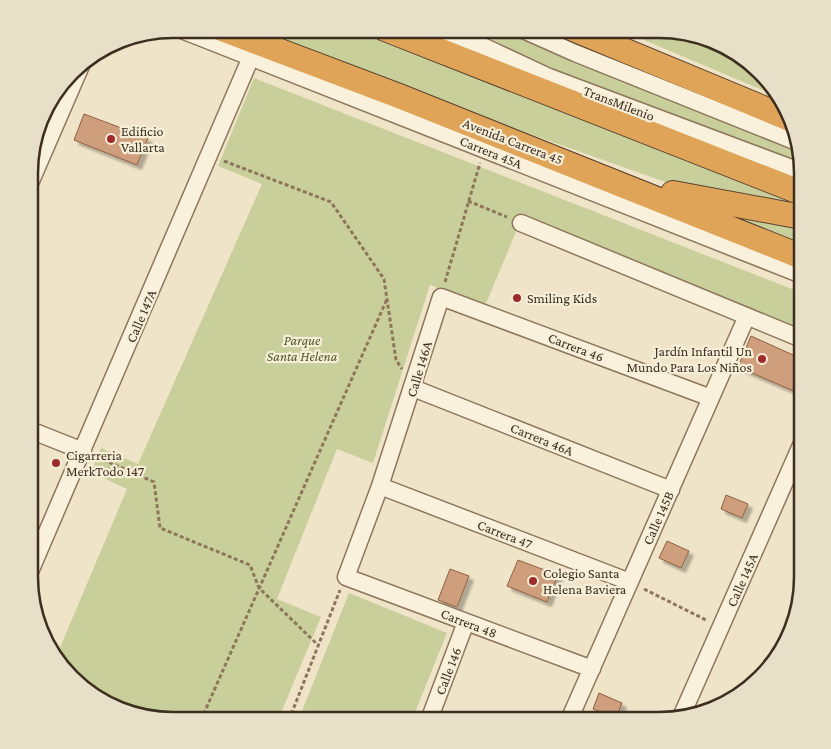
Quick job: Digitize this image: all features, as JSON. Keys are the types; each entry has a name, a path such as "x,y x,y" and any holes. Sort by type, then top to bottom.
{"highway":[{"name":"Avenida Carrera 45","path":"236,38 255,50 624,185 793,253"},
{"path":"245,38 255,50"},
{"path":"408,38 793,189"},
{"path":"595,38 780,115"},
{"path":"624,185 793,215"}],"street":[{"name":"Carrera 45A","path":"212,38 255,50 793,271"},
{"name":"TransMilenio","path":"461,38 549,77 793,169"},
{"path":"541,38 789,139"},
{"name":"Calle 147A","path":"38,554 255,50"},
{"path":"38,164 75,79"},
{"path":"521,222 793,335"},
{"name":"Calle 146A","path":"346,577 380,486 441,297"},
{"name":"Carrera 46","path":"441,297 711,398"},
{"name":"Calle 145B","path":"573,711 747,316"},
{"name":"Carrera 46A","path":"413,388 671,490"},
{"path":"38,433 83,451"},
{"name":"Calle 145A","path":"685,709 794,462"},
{"name":"Carrera 47","path":"380,486 630,582"},
{"name":"Carrera 48","path":"346,577 592,669"},
{"name":"Calle 146","path":"432,711 466,622"}],"path":[{"path":"209,155 331,202 384,279 396,360 413,388"},
{"path":"441,297 481,157"},
{"path":"468,201 521,222"},
{"path":"205,712 387,298"},
{"path":"83,451 154,482 160,528 250,565 259,588 318,644"},
{"path":"292,712 346,577"},
{"path":"630,582 721,627"}],"green space":[{"path":"272,38 375,38 793,203 793,205 665,182 426,97"},
{"path":"490,38 519,38 791,147 793,161 548,69"},
{"path":"639,38 685,40 718,51 741,65 767,92"},
{"name":"Parque Santa Helena","path":"254,78 793,290 793,326 523,215 485,306 430,285 373,463 337,449 277,599 321,617 281,712 172,712 137,707 121,701 90,684 71,666 59,650 127,489 91,472 101,448 138,464 262,184 218,166"},
{"path":"704,207 793,221 793,242"},
{"path":"349,593 447,633 415,712 302,711"}],"building":[{"name":"Edificio Vallarta","path":"84,114 148,138 137,165 74,140"},
{"name":"Jardín Infantil Un Mundo Para Los Niños","path":"751,336 793,355 794,391 738,367"},
{"path":"726,495 748,504 742,518 721,509"},
{"path":"667,541 689,551 681,568 659,558"},
{"name":"Colegio Santa Helena Baviera","path":"518,560 558,575 547,602 507,586"},
{"path":"450,569 469,576 457,607 438,600"},
{"path":"599,693 622,703 619,711 598,711 593,709"}],"place":[{"name":"Edificio Vallarta","path":"111,139"},
{"name":"Smiling Kids","path":"517,298"},
{"name":"Jardín Infantil Un Mundo Para Los Niños","path":"762,359"},
{"name":"Cigarreria MerkTodo 147","path":"56,463"},
{"name":"Colegio Santa Helena Baviera","path":"533,581"}]}
